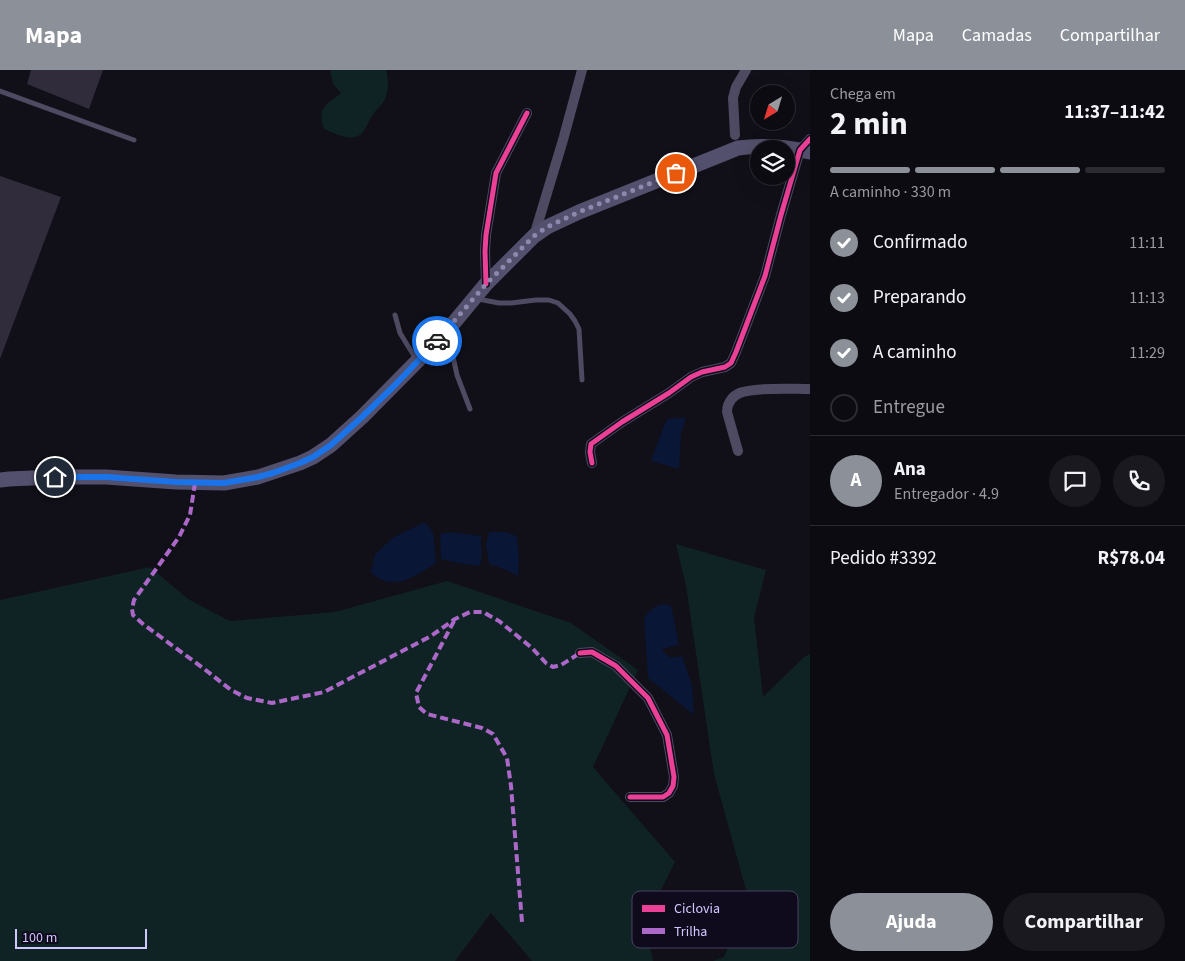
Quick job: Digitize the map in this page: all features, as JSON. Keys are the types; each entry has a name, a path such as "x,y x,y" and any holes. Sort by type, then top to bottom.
{"main road":[{"path":"0,480 98,477 224,483 258,477 300,463 331,445 362,417 447,331 486,284 534,236 547,227 579,212 738,148 750,146 807,147"}],"street":[{"path":"534,236 564,140 582,70"},
{"path":"735,135 733,98 736,87 746,70"},
{"path":"486,284 486,235 496,173 527,112"},
{"path":"592,463 591,444 691,377 702,372 726,367 731,362 765,276 781,214 807,147"},
{"path":"738,451 727,412 730,400 742,392 810,389"},
{"path":"580,652 592,652 616,666 648,698 667,735 674,777 673,786 669,793 663,798 630,797"}],"lane":[{"path":"0,91 134,140"},
{"path":"474,298 499,303 549,300 558,303 576,321 579,329 582,380"},
{"path":"395,315 400,332 417,362"},
{"path":"447,331 457,375 470,409"}],"green space":[{"path":"330,70 386,70 388,83 386,96 358,136 345,137 324,129 321,116 322,111 327,104 341,93 333,84"},
{"path":"676,544 766,570 754,618 763,697 804,657 810,654 810,961 713,961 724,957 728,948 798,948 798,891 746,891 714,774 686,586"},
{"path":"150,567 188,599 230,621 335,612 447,581 571,623 638,670 593,767 675,862 660,891 632,891 632,948 650,948 653,961 532,961 491,913 455,961 0,961 0,600"}],"water":[{"path":"686,418 681,434 679,469 651,461 665,423 668,419"},
{"path":"425,522 433,532 436,563 412,577 396,582 388,582 371,573 375,554 394,537"},
{"path":"450,532 481,536 482,555 480,566 441,559 440,534"},
{"path":"489,532 505,532 517,536 518,576 489,564 486,545"},
{"path":"662,604 670,605 672,609 679,645 662,649 671,657 682,656 692,685 694,715 648,678 644,618 652,609"}],"building":[{"path":"31,70 103,70 89,109 27,84"},
{"path":"0,176 61,197 0,359"}],"marked path":[{"path":"195,483 190,515 179,537 134,600 133,615 231,690 247,698 272,703 324,692 431,636 455,619 470,612 483,612 499,621 553,667 561,665 580,653"},
{"path":"454,621 416,693 419,707 427,714 482,728 493,734 507,758 522,922"}],"cycle path":[{"path":"486,284 486,235 496,173 527,113"},
{"path":"592,463 591,444 691,377 702,372 725,367 731,363 765,276 800,150 810,139"},
{"path":"580,653 592,652 616,666 648,698 667,735 674,777 673,786 669,793 663,797 630,797"}],"way so far":[{"path":"437,341 486,284 534,236 547,227 579,212 676,173"}],"route":[{"path":"55,477 106,477 224,483 242,481 273,473 313,457 331,445 394,386 437,341"}]}
